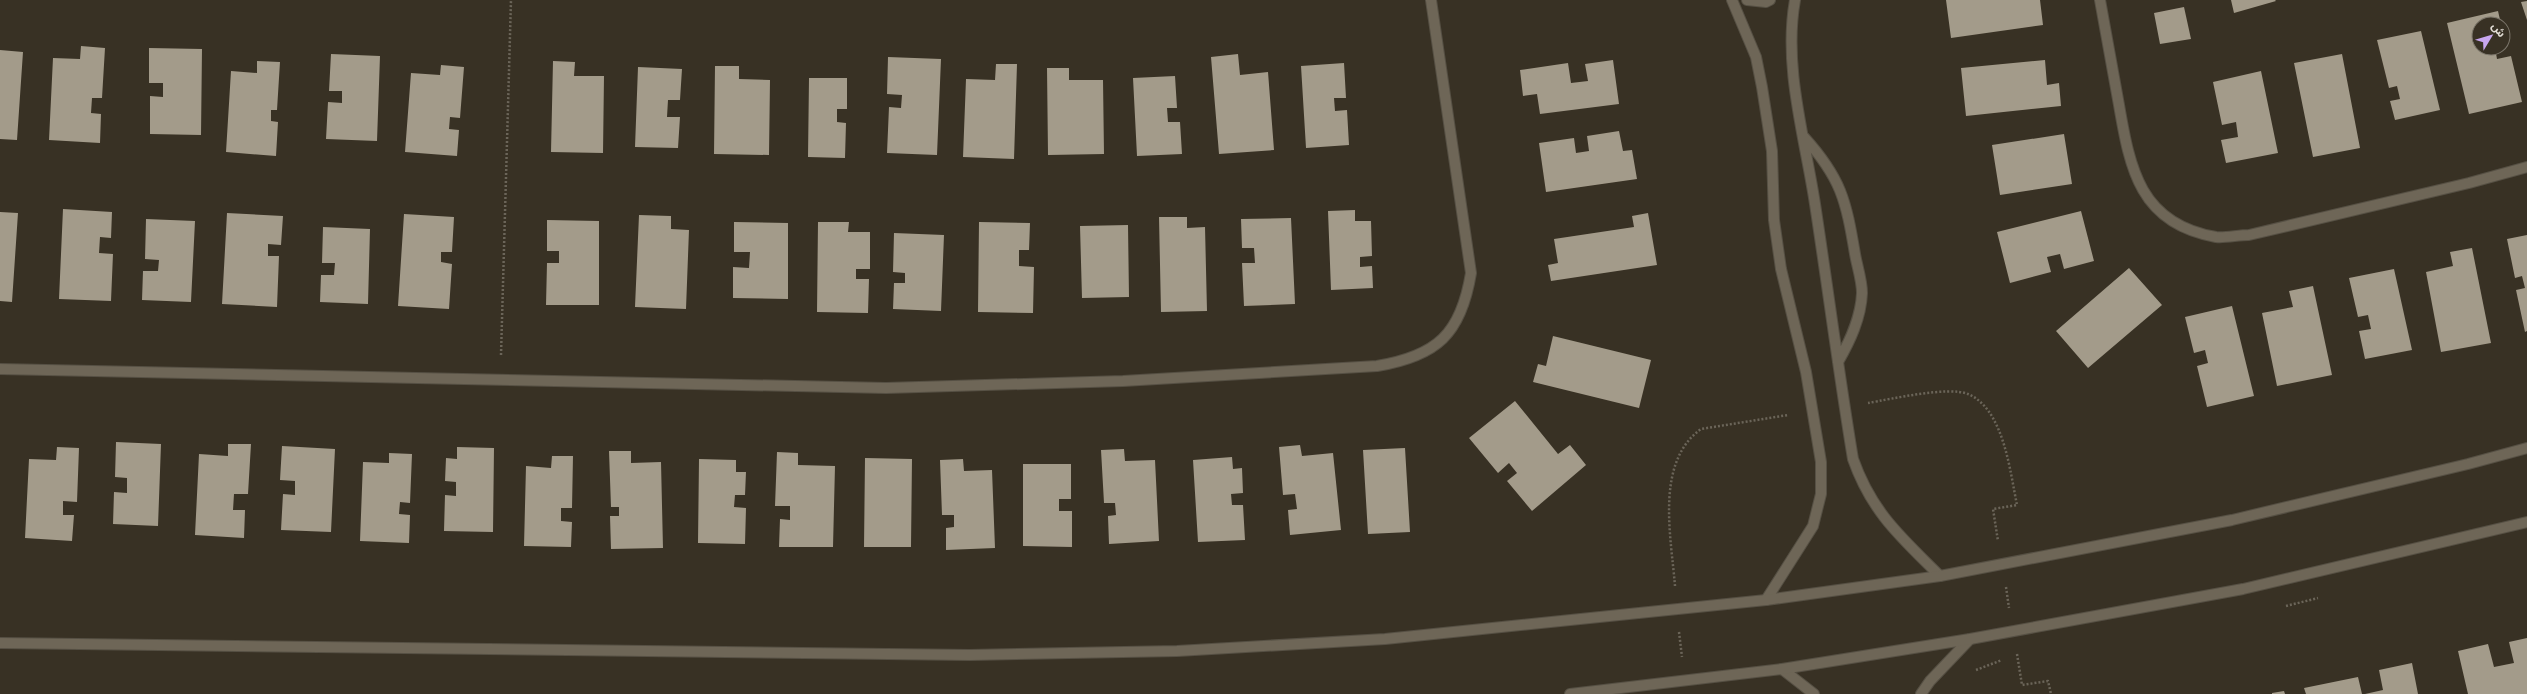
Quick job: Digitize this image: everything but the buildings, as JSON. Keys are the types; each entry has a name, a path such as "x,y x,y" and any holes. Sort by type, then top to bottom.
{"street":[{"path":"0,369 886,388 1123,381 1377,366 1406,361 1432,348 1452,328 1466,302 1471,273 1431,0"},
{"path":"1732,0 1756,56 1762,87 1772,151 1774,220 1781,269 1806,372 1821,462 1821,494 1813,526 1766,600"},
{"path":"1747,0 1766,2 1770,0"},
{"path":"1795,0 1791,46 1853,460 1862,485 1876,509 1894,531 1940,576"},
{"path":"2100,0 2128,156 2139,186 2159,211 2186,229 2217,237 2249,234 2469,183 2527,167"},
{"path":"1804,136 1821,155 1845,200 1862,292 1856,322 1850,340 1838,362"},
{"path":"0,643 765,654 970,655 1170,651 1385,639 1766,600 1940,576 2232,520 2468,464 2527,448"},
{"path":"1570,694 1782,669 1970,640 2243,588 2527,522"},
{"path":"1921,694 1930,681 1970,640"},
{"path":"1782,669 1814,694"}],"path":[{"path":"501,380 510,0"}]}
